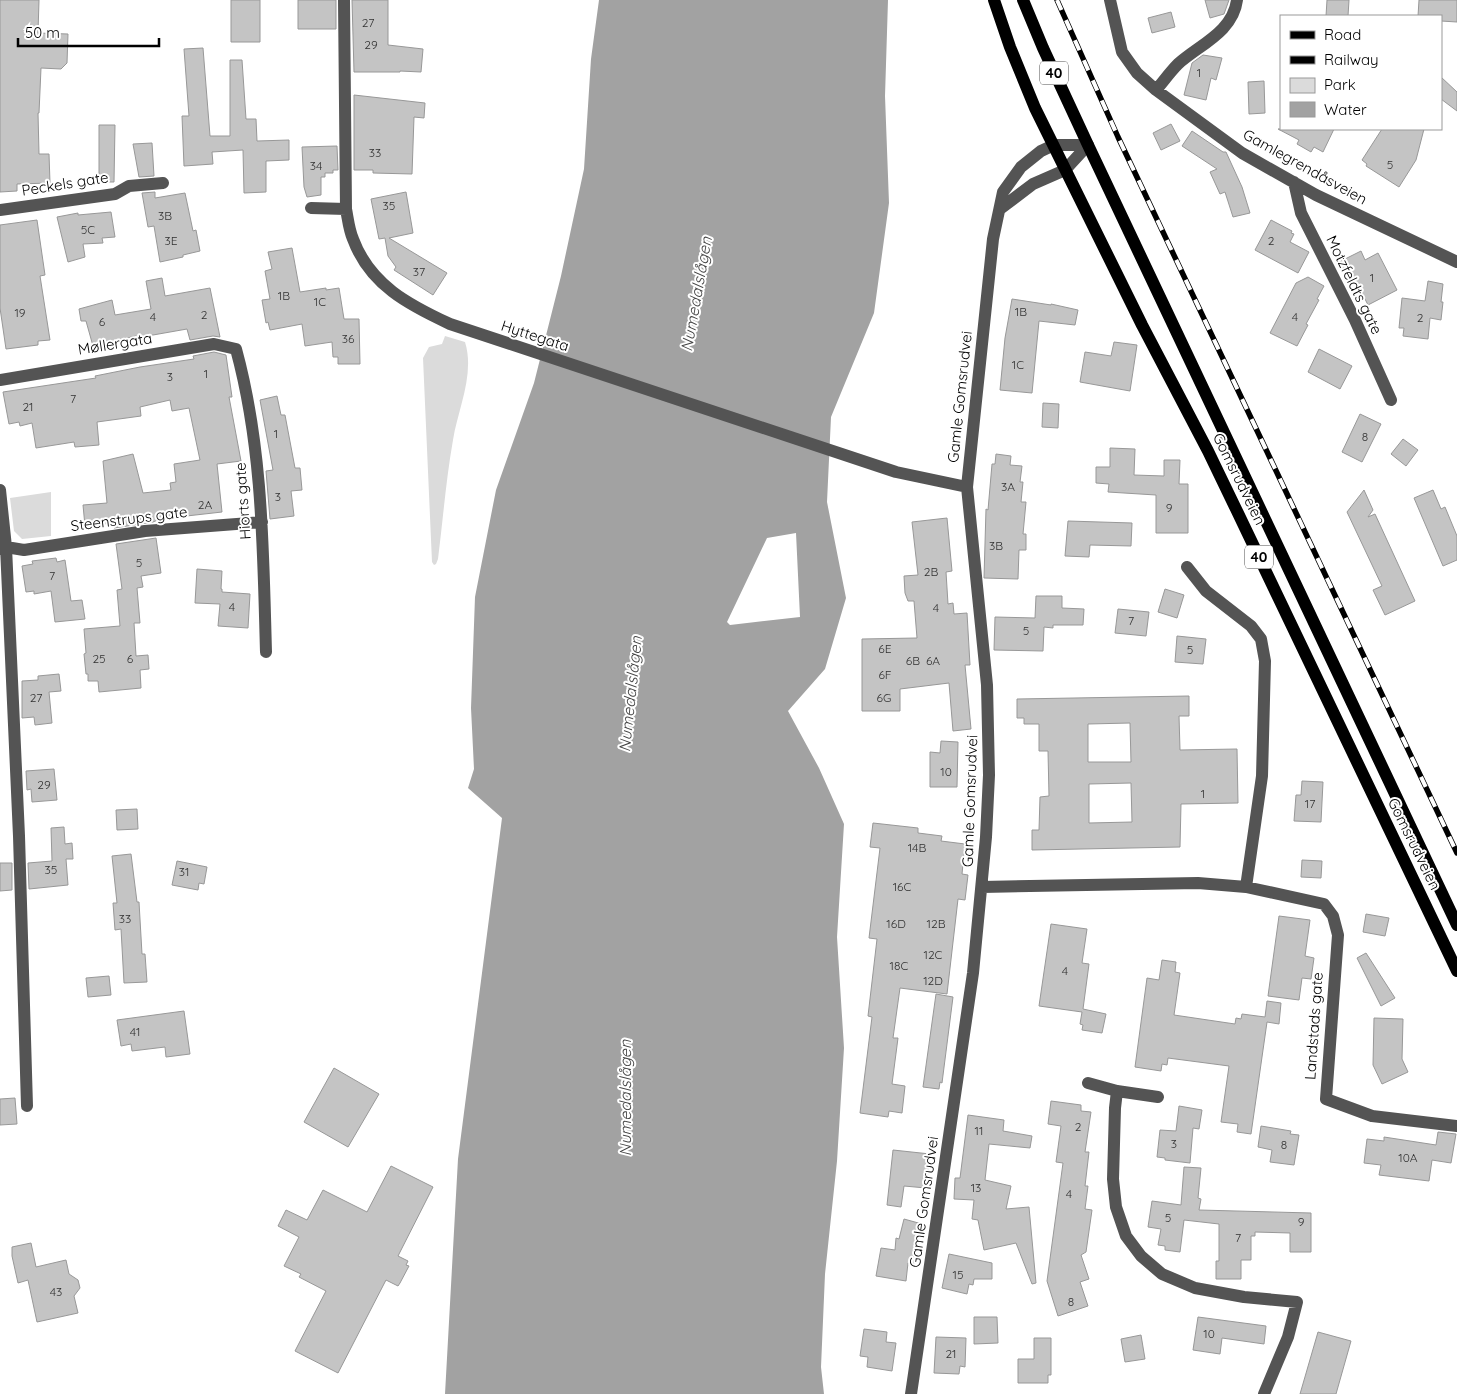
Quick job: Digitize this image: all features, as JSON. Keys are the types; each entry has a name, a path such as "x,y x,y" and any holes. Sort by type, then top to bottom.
{"main road":[{"name":"Gomsrudveien","path":"994,0 1019,68 1065,170 1232,500 1457,971"},
{"name":"Gomsrudveien","path":"1023,0 1088,145 1457,925"}],"street":[{"name":"Hyttegata","path":"344,0 346,209 353,239 365,264 383,285 418,310 450,324 896,472 967,487"},
{"name":"Gamlegrendåsveien","path":"1110,0 1122,52 1137,73 1156,90 1242,153 1316,195 1457,262"},
{"path":"1156,90 1177,64 1220,31 1232,14 1237,0"},
{"path":"1054,145 1088,145"},
{"name":"Gamle Gomsrudvei","path":"911,1394 958,1078 982,887 990,775 987,685 967,487 992,248 1003,192 1010,180 1021,167 1041,151 1054,145"},
{"path":"1000,209 1033,184 1065,170 1088,145"},
{"name":"Motzfeldts gate","path":"1294,182 1301,213 1355,320 1391,400"},
{"name":"Peckels gate","path":"0,210 115,194 129,186 163,183"},
{"path":"311,208 346,209"},
{"name":"Møllergata","path":"0,380 214,344 236,349"},
{"name":"Hiorts gate","path":"236,349 242,370 258,465 262,522 266,652"},
{"path":"0,490 19,836 27,1106"},
{"name":"Steenstrups gate","path":"3,548 24,550 145,531 262,522"},
{"path":"1187,566 1206,591 1251,626 1261,639 1266,661 1262,776 1246,887"},
{"name":"Landstads gate","path":"982,887 1198,883 1246,887 1324,904 1333,916 1338,936 1326,1099 1372,1116 1457,1126"},
{"path":"1088,1084 1117,1091 1158,1097"},
{"path":"1117,1091 1113,1179 1116,1208 1126,1236 1141,1256 1162,1274 1195,1288 1244,1297 1297,1302 1288,1336 1264,1394"}],"green space":[{"path":"445,336 465,342 468,366 465,391 455,428 446,485 438,559 434,565 432,562 423,358 429,347 442,344"},
{"path":"51,492 51,536 22,539 14,531 10,498"}],"water":[{"name":"Numedalslågen","path":"599,0 888,0 885,96 889,203 874,313 831,417 827,502 846,598 825,669 788,711 819,768 844,824 837,937 844,1048 837,1161 825,1274 821,1367 824,1394 445,1394 458,1159 502,818 468,788 474,769 471,708 475,597 496,490 534,383 561,276 584,169 591,59","holes":["796,533 800,617 730,625 727,622 767,538"]}],"building":[{"path":"0,0 39,0 38,33 68,34 67,63 61,69 41,68 38,113 39,154 49,154 50,183 17,184 17,191 0,192"},
{"path":"231,0 260,0 260,42 231,42"},
{"path":"298,0 336,0 336,29 298,29"},
{"path":"352,0 388,0 388,45 423,49 421,72 354,72"},
{"path":"1205,0 1229,0 1224,14 1210,18"},
{"path":"1327,0 1349,0 1348,15 1326,15"},
{"path":"1419,0 1457,0 1457,22 1442,21 1442,15 1418,15"},
{"path":"1171,12 1175,27 1152,33 1148,18"},
{"path":"203,48 210,136 230,136 230,60 242,60 246,119 256,119 257,141 289,140 289,160 266,161 266,192 244,193 243,150 212,152 213,164 184,166 182,116 189,116 184,49"},
{"path":"1203,55 1222,58 1216,80 1211,78 1206,100 1184,95 1192,63"},
{"path":"1442,78 1457,92 1457,111 1442,100"},
{"path":"1264,81 1265,113 1249,114 1248,82"},
{"path":"354,95 425,103 424,118 414,117 412,174 373,173 373,170 354,170"},
{"path":"1171,124 1180,141 1161,150 1153,133"},
{"path":"99,125 115,125 114,182 99,182"},
{"path":"1278,129 1334,130 1323,152 1314,147 1311,152 1297,144 1299,140"},
{"path":"1381,130 1424,130 1416,160 1399,187 1366,166 1367,164 1362,160"},
{"path":"1192,131 1223,152 1226,152 1242,187 1250,213 1233,217 1225,192 1220,194 1210,172 1217,169 1182,146"},
{"path":"152,143 154,176 139,177 133,144"},
{"path":"337,146 338,170 333,170 333,173 325,173 325,177 321,177 321,195 307,197 304,187 302,147"},
{"path":"155,192 155,198 185,193 193,231 196,230 200,251 160,262 154,226 148,227 142,193"},
{"path":"406,192 413,233 389,238 447,273 433,295 394,270 396,267 388,256 385,238 379,239 371,199"},
{"path":"111,212 115,237 102,238 103,243 83,244 85,257 68,262 57,217 78,213 78,215"},
{"path":"37,220 45,275 40,276 50,340 38,341 38,345 6,349 0,308 0,225"},
{"path":"1271,220 1292,231 1291,233 1294,234 1290,242 1309,252 1298,273 1255,250"},
{"path":"292,248 300,292 339,288 344,319 359,319 360,364 338,364 338,357 333,357 332,342 305,346 302,324 270,330 268,322 266,323 262,300 270,299 265,271 272,269 268,252"},
{"path":"1361,251 1365,260 1378,253 1397,290 1368,305 1352,273 1346,275 1339,262"},
{"path":"1308,277 1324,286 1297,346 1270,333 1296,283"},
{"path":"162,278 165,296 210,288 220,337 213,336 190,340 187,329 136,338 136,336 93,346 86,321 81,321 79,309 112,300 115,315 151,309 146,281"},
{"path":"1428,281 1443,284 1441,320 1430,318 1428,339 1403,336 1404,328 1399,328 1402,298 1425,301"},
{"path":"1012,299 1078,310 1075,325 1039,321 1032,393 1000,390 1005,338"},
{"path":"1114,342 1137,345 1130,391 1080,382 1085,352 1111,356"},
{"path":"1319,349 1352,366 1340,389 1308,372"},
{"path":"214,352 226,355 232,397 229,397 241,461 217,464 222,512 160,519 153,522 114,528 113,523 85,526 83,505 107,503 103,461 133,454 143,493 171,490 170,483 176,482 174,464 200,460 189,408 172,411 170,400 140,407 141,416 97,422 99,445 75,447 74,442 36,448 32,423 20,426 19,422 9,424 3,392 96,378 95,376 140,367 194,359 193,356"},
{"path":"277,396 281,415 285,415 295,468 300,468 302,490 291,491 294,516 270,519 266,471 273,470 260,400"},
{"path":"1043,403 1059,404 1058,428 1042,427"},
{"path":"1360,414 1381,424 1362,462 1342,452"},
{"path":"1403,439 1418,450 1406,466 1391,454"},
{"path":"1110,448 1135,449 1134,475 1164,476 1164,460 1180,460 1179,484 1188,484 1188,533 1156,533 1156,495 1108,492 1109,484 1096,483 1096,467 1110,467"},
{"path":"996,454 1011,456 1010,465 1022,466 1020,482 1023,482 1021,502 1026,502 1023,534 1026,534 1026,550 1019,550 1018,579 984,578 986,509 988,510 992,464 995,464"},
{"path":"1364,490 1373,510 1368,517 1375,514 1415,601 1385,615 1373,590 1382,586 1347,512"},
{"path":"1433,490 1441,509 1445,507 1457,536 1457,560 1443,566 1414,498"},
{"path":"947,518 952,571 946,572 948,604 953,603 954,614 967,613 970,665 965,665 971,729 953,731 949,683 900,689 900,711 862,711 862,639 917,638 914,601 908,601 905,593 904,576 918,575 912,522"},
{"path":"1068,521 1132,523 1131,546 1090,545 1089,557 1065,556"},
{"path":"156,538 161,573 141,576 143,587 137,588 140,623 134,623 136,656 148,655 149,669 140,670 141,688 99,692 98,681 88,681 88,674 86,674 84,629 120,626 117,590 122,589 116,544"},
{"path":"56,558 57,562 65,560 71,601 82,600 85,619 55,622 51,591 34,594 34,591 26,592 22,566 33,564 32,561"},
{"path":"197,569 222,571 222,592 250,594 248,628 218,626 220,604 195,603"},
{"path":"1165,589 1184,595 1177,618 1158,612"},
{"path":"1036,596 1062,596 1062,608 1084,609 1083,625 1053,625 1053,628 1044,627 1043,651 994,650 995,617 1035,618"},
{"path":"1118,609 1149,612 1146,636 1115,633"},
{"path":"1177,636 1206,639 1203,664 1175,662"},
{"path":"59,674 61,691 49,692 52,723 35,725 34,717 22,718 22,681 38,680 38,676"},
{"path":"1189,696 1189,716 1179,716 1180,750 1237,749 1238,803 1181,804 1180,847 1032,850 1032,830 1039,830 1040,797 1049,796 1048,751 1039,751 1039,724 1024,724 1024,718 1017,718 1017,699","holes":["1130,723 1131,762 1088,762 1088,724","1131,783 1132,822 1089,823 1089,784"]},
{"path":"941,741 958,742 957,787 930,787 930,752 940,753"},
{"path":"54,769 57,800 32,802 31,789 27,790 26,771"},
{"path":"1302,781 1323,782 1321,822 1294,821 1296,795 1301,795"},
{"path":"137,809 138,829 117,830 116,810"},
{"path":"873,823 918,828 918,833 942,836 941,841 965,844 962,874 968,875 965,900 958,899 947,994 900,988 893,1038 898,1038 892,1084 905,1086 902,1113 889,1111 888,1117 860,1113 872,1017 868,1016 877,939 869,938 880,848 870,847"},
{"path":"64,827 65,844 72,843 73,859 66,859 68,885 29,889 28,863 52,861 51,828"},
{"path":"131,854 137,902 139,902 142,954 145,954 147,982 124,983 121,929 115,930 113,903 117,903 112,856"},
{"path":"1302,860 1322,861 1321,878 1301,877"},
{"path":"177,861 207,867 204,884 199,883 198,890 172,885"},
{"path":"0,863 12,863 12,890 0,891"},
{"path":"1366,914 1389,918 1385,936 1363,932"},
{"path":"1279,916 1310,920 1305,956 1314,958 1311,979 1302,978 1299,1000 1268,996"},
{"path":"1051,924 1087,929 1082,963 1089,964 1083,1009 1106,1014 1102,1033 1082,1030 1083,1025 1080,1024 1082,1012 1039,1006"},
{"path":"1366,953 1395,998 1381,1006 1357,958"},
{"path":"1162,960 1176,962 1175,972 1180,973 1174,1015 1235,1024 1236,1018 1241,1019 1242,1014 1265,1017 1267,1001 1281,1003 1279,1024 1267,1022 1251,1134 1237,1132 1238,1124 1221,1122 1229,1066 1168,1058 1167,1065 1162,1064 1161,1071 1135,1067 1147,978 1159,980"},
{"path":"109,976 111,995 88,997 86,978"},
{"path":"936,994 953,997 942,1083 940,1082 939,1089 923,1087"},
{"path":"184,1011 190,1054 166,1057 165,1047 132,1051 131,1044 121,1046 117,1020"},
{"path":"1374,1018 1403,1019 1402,1059 1408,1072 1382,1084 1373,1065"},
{"path":"334,1068 379,1094 348,1147 304,1122"},
{"path":"15,1098 17,1124 0,1125 0,1099"},
{"path":"1051,1101 1081,1105 1081,1111 1091,1112 1085,1152 1089,1152 1085,1186 1088,1186 1085,1209 1092,1210 1086,1252 1081,1255 1089,1279 1080,1282 1088,1306 1058,1316 1047,1281 1063,1163 1056,1162 1061,1126 1048,1124"},
{"path":"1179,1106 1202,1110 1199,1129 1193,1128 1190,1163 1165,1160 1165,1158 1157,1157 1160,1130 1176,1131"},
{"path":"968,1115 1004,1120 1003,1131 1032,1136 1030,1148 989,1144 985,1180 1011,1186 1006,1209 1029,1207 1036,1283 1032,1284 1016,1243 984,1250 978,1220 972,1219 974,1200 954,1199 955,1178 960,1178"},
{"path":"1261,1126 1291,1131 1290,1134 1299,1135 1294,1165 1270,1162 1272,1150 1258,1147"},
{"path":"1438,1132 1456,1134 1451,1163 1432,1160 1429,1181 1379,1175 1381,1165 1364,1163 1367,1139 1384,1141 1384,1137 1436,1145"},
{"path":"893,1150 930,1154 926,1188 904,1186 901,1207 887,1205"},
{"path":"391,1166 433,1187 398,1256 408,1261 406,1265 409,1266 398,1286 386,1280 338,1373 295,1351 326,1291 299,1277 301,1274 284,1266 299,1237 278,1226 286,1210 307,1220 323,1190 367,1212"},
{"path":"1184,1167 1201,1168 1198,1198 1201,1199 1199,1210 1311,1213 1311,1252 1290,1252 1290,1233 1255,1232 1255,1236 1251,1236 1251,1260 1241,1260 1241,1279 1216,1279 1216,1261 1219,1261 1219,1224 1184,1220 1180,1252 1165,1250 1165,1246 1158,1245 1161,1229 1148,1227 1152,1201 1181,1205"},
{"path":"904,1219 922,1224 917,1241 914,1264 908,1263 906,1281 876,1276 881,1248 895,1250 896,1238 899,1239"},
{"path":"31,1243 36,1267 66,1260 69,1274 78,1280 80,1288 74,1296 78,1313 37,1322 28,1280 18,1283 12,1256 12,1247"},
{"path":"949,1254 992,1263 992,1279 974,1279 973,1285 969,1284 967,1294 942,1288"},
{"path":"974,1317 997,1317 998,1343 974,1344"},
{"path":"1198,1317 1266,1326 1264,1344 1222,1338 1220,1354 1193,1350"},
{"path":"864,1329 887,1332 886,1342 896,1343 892,1371 867,1367 868,1357 860,1356"},
{"path":"1318,1332 1351,1341 1336,1394 1300,1394"},
{"path":"1141,1335 1145,1359 1125,1362 1121,1339"},
{"path":"936,1337 966,1338 965,1367 960,1366 959,1374 934,1373"},
{"path":"1034,1338 1051,1338 1051,1375 1048,1375 1048,1383 1018,1383 1018,1359 1034,1359"}],"railway":[{"path":"1057,0 1118,137 1457,853"}]}
